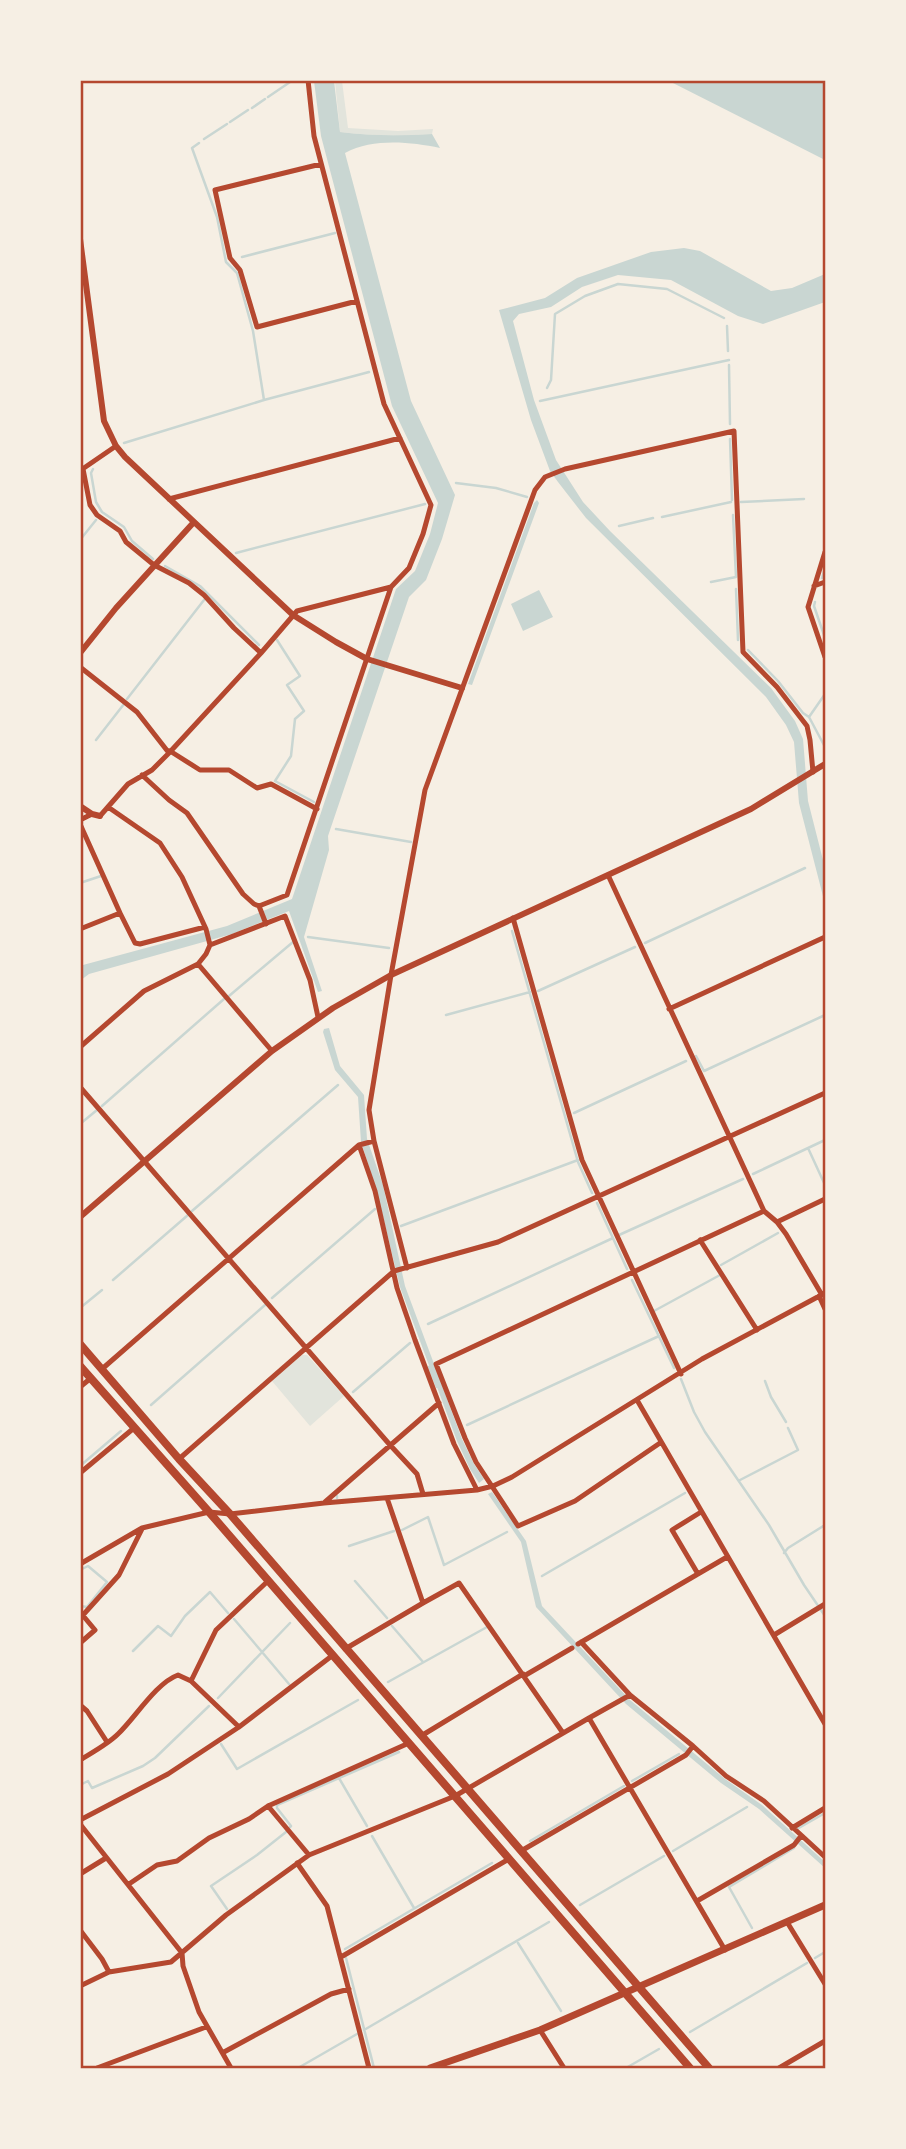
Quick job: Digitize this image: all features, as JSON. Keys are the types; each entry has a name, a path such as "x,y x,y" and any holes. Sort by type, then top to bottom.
{"main road":[{"path":"80,1344 709,2068"},
{"path":"80,1366 269,1580 690,2068"},
{"path":"430,2068 540,2030 825,1905"}],"street":[{"path":"259,906 287,895 391,587 410,568 424,534 431,505 384,404 314,136 308,80"},
{"path":"321,164 215,190 230,258 240,270 257,327 357,301"},
{"path":"80,239 101,409 107,430 116,446 293,615 368,659 462,688"},
{"path":"405,1269 372,1142 369,1110 391,975 425,790 536,490 545,477 565,469 734,431 743,652 778,687 807,726 812,773"},
{"path":"169,499 400,438"},
{"path":"116,446 82,470 90,505 97,515 120,531 126,542 155,565 204,594 261,653"},
{"path":"80,653 116,608 194,523"},
{"path":"825,552 808,607 825,657"},
{"path":"814,586 825,583"},
{"path":"80,806 100,816 128,783 152,769 169,752 297,611 391,587"},
{"path":"80,667 137,712 169,752 200,770 229,770 257,788 271,784 317,809"},
{"path":"80,1217 272,1051 318,1017 391,975 751,809 825,764"},
{"path":"142,775 187,813 243,894 259,906 266,924"},
{"path":"80,1047 144,991 198,964 210,944 182,877 160,843 108,807"},
{"path":"92,814 80,822 135,943 205,928"},
{"path":"608,875 764,1211 777,1222 822,1295 825,1310"},
{"path":"80,929 120,913"},
{"path":"210,944 285,916 310,980 318,1017"},
{"path":"513,918 582,1160 681,1374"},
{"path":"669,1009 825,937"},
{"path":"198,964 272,1051"},
{"path":"80,1087 418,1474 423,1494"},
{"path":"179,1458 395,1271 498,1242 825,1093"},
{"path":"102,1369 360,1145 372,1142"},
{"path":"360,1145 415,1340 454,1444 477,1490"},
{"path":"777,1222 825,1199"},
{"path":"660,1443 575,1501 518,1526 476,1462 436,1364 764,1211"},
{"path":"700,1240 757,1330"},
{"path":"80,1564 142,1528 209,1511 230,1514 477,1490 492,1486 512,1477 702,1359 822,1295"},
{"path":"80,1387 91,1378"},
{"path":"637,1400 825,1724"},
{"path":"324,1503 439,1403"},
{"path":"80,1473 134,1428"},
{"path":"387,1497 423,1603"},
{"path":"698,1574 672,1530 701,1512"},
{"path":"80,1643 94,1630 82,1614 119,1575 142,1528"},
{"path":"421,1736 727,1557"},
{"path":"191,1681 216,1630 269,1580"},
{"path":"345,1649 459,1583 563,1733"},
{"path":"774,1635 822,1606"},
{"path":"577,1645 626,1697 693,1747 726,1776 764,1801 825,1857"},
{"path":"232,2068 206,2027 183,1966 182,1953 80,1822 167,1774 239,1727 333,1655"},
{"path":"80,1760 116,1736 173,1676 178,1675 191,1681 239,1727"},
{"path":"80,1986 109,1972 171,1962 226,1915 309,1855 455,1796 626,1697"},
{"path":"80,1705 87,1711 107,1742"},
{"path":"589,1718 724,1950"},
{"path":"129,1884 157,1865 177,1861 209,1838 249,1819 268,1806 409,1743"},
{"path":"521,1851 687,1754 693,1747"},
{"path":"268,1806 309,1855"},
{"path":"792,1828 825,1808"},
{"path":"696,1901 794,1845 801,1837"},
{"path":"80,1874 106,1858"},
{"path":"341,1957 509,1858"},
{"path":"296,1863 327,1906 369,2068"},
{"path":"787,1922 825,1984"},
{"path":"80,1930 109,1972"},
{"path":"223,2053 331,1994 349,1989"},
{"path":"97,2068 206,2027"},
{"path":"540,2030 564,2068"},
{"path":"779,2068 825,2041"}],"shaded area":[{"path":"314,81 334,81 340,132 432,134 440,148 379,143 345,153 411,401 455,495 426,580 409,597 328,836 329,850 304,937 322,991 318,992 289,911 232,934 89,974 81,980 83,965 227,926 292,899 396,589 415,571 430,534 438,503 392,406 321,136"},
{"path":"335,81 342,81 348,128 398,131 433,129 432,134 340,132"},
{"path":"669,81 825,81 825,160"},
{"path":"684,248 700,251 771,291 792,288 825,274 825,302 763,324 738,316 671,280 618,275 582,287 551,307 519,314 513,321 534,400 556,460 583,502 771,688 795,721 803,739 808,801 825,868 825,904 799,803 794,742 786,725 766,697 586,518 550,471 531,420 499,310 545,298 577,278 651,252"},
{"path":"537,500 539,503 472,685 468,684 534,503"},
{"path":"539,590 553,617 523,631 511,604"},
{"path":"329,1028 340,1066 364,1095 367,1139 383,1185 405,1286 462,1439 484,1479 479,1483 457,1441 400,1287 377,1192 361,1142 358,1097 335,1070 323,1032"},
{"path":"302,1355 307,1355 344,1396 310,1426 272,1381"},
{"path":"492,1492 526,1541 542,1606 630,1700 725,1779 762,1805 825,1862 825,1868 759,1809 721,1783 626,1704 536,1607 521,1542 488,1494"}],"waterway":[{"path":"268,97 293,80"},
{"path":"252,108 265,99"},
{"path":"230,122 248,110"},
{"path":"204,139 227,124"},
{"path":"199,143 192,148 217,217 226,262 237,273 253,331 264,400"},
{"path":"242,257 335,233"},
{"path":"547,388 551,380 555,314 585,296 618,284 667,289 724,318"},
{"path":"727,326 728,351"},
{"path":"540,401 729,360"},
{"path":"729,365 730,424"},
{"path":"124,443 264,400 369,372"},
{"path":"730,439 732,500"},
{"path":"93,469 91,473 96,502 102,512 124,527 132,541 153,559"},
{"path":"456,483 496,488 527,497"},
{"path":"741,502 804,499"},
{"path":"662,517 731,502"},
{"path":"236,553 425,504"},
{"path":"711,582 736,577 733,515"},
{"path":"619,526 653,518"},
{"path":"80,540 96,520"},
{"path":"165,566 200,586 259,645"},
{"path":"822,578 825,568"},
{"path":"736,589 738,640"},
{"path":"127,699 204,600"},
{"path":"815,602 825,638"},
{"path":"277,640 300,676 287,685 304,711 295,719 291,756 275,781 314,802"},
{"path":"748,650 809,717 825,747"},
{"path":"809,717 825,694"},
{"path":"96,740 124,704"},
{"path":"336,829 411,842"},
{"path":"645,943 805,868"},
{"path":"80,883 101,876"},
{"path":"512,931 578,1162 592,1193"},
{"path":"308,937 389,948"},
{"path":"229,996 293,942"},
{"path":"538,991 635,947"},
{"path":"446,1015 530,992"},
{"path":"102,1106 224,999"},
{"path":"696,1056 704,1071 825,1015"},
{"path":"574,1113 686,1061"},
{"path":"192,1211 338,1085"},
{"path":"80,1124 97,1110"},
{"path":"753,1174 825,1140"},
{"path":"808,1148 825,1185"},
{"path":"401,1226 578,1160"},
{"path":"619,1235 743,1179"},
{"path":"597,1203 627,1269"},
{"path":"272,1298 375,1209"},
{"path":"113,1280 188,1215"},
{"path":"721,1265 778,1233"},
{"path":"428,1324 613,1238"},
{"path":"654,1311 720,1275"},
{"path":"632,1280 674,1368"},
{"path":"80,1308 102,1290"},
{"path":"151,1405 265,1305"},
{"path":"467,1425 659,1336"},
{"path":"353,1392 410,1343"},
{"path":"429,1367 437,1387"},
{"path":"681,1379 705,1432 769,1525 825,1616"},
{"path":"765,1381 786,1422"},
{"path":"740,1480 798,1450 788,1428"},
{"path":"80,1466 121,1431"},
{"path":"542,1576 685,1493"},
{"path":"402,1530 428,1517 444,1565 507,1532"},
{"path":"784,1553 825,1525"},
{"path":"349,1546 394,1531"},
{"path":"80,1570 88,1566 107,1582 87,1607 80,1606"},
{"path":"355,1581 387,1618"},
{"path":"133,1651 158,1626 171,1636 185,1616 210,1592 228,1613"},
{"path":"234,1619 262,1652"},
{"path":"218,1698 290,1623"},
{"path":"392,1626 423,1662"},
{"path":"388,1682 487,1627"},
{"path":"262,1652 289,1684"},
{"path":"221,1744 237,1769 358,1700"},
{"path":"80,1785 88,1781 92,1788 143,1766 155,1758 209,1706"},
{"path":"290,1827 277,1805 399,1752"},
{"path":"632,1781 679,1754"},
{"path":"339,1778 367,1826"},
{"path":"530,1841 624,1786"},
{"path":"673,1851 747,1807"},
{"path":"797,1829 825,1813"},
{"path":"227,1909 211,1886 286,1832"},
{"path":"372,1836 414,1908"},
{"path":"752,1928 729,1887 794,1848"},
{"path":"580,1905 664,1856"},
{"path":"345,1949 492,1863"},
{"path":"364,2030 549,1922"},
{"path":"518,1943 561,2011"},
{"path":"815,1958 825,1952"},
{"path":"346,1958 374,2068"},
{"path":"690,2032 807,1963"},
{"path":"298,2068 357,2034"},
{"path":"626,2068 659,2049"}]}
